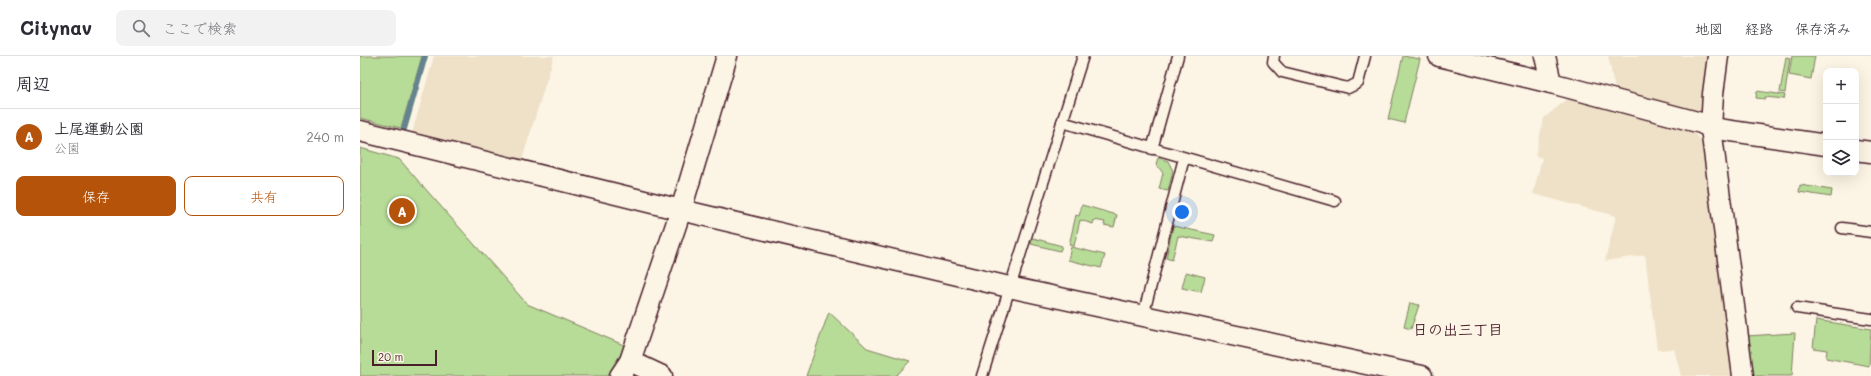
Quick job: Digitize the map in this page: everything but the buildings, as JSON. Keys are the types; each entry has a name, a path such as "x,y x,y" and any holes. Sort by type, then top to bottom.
{"street":[{"path":"662,376 625,369 681,210 727,56"},
{"path":"1439,56 1551,83 1701,123 1711,128 1823,145"},
{"path":"1545,56 1551,83"},
{"path":"1718,56 1713,94 1711,128 1743,376"},
{"path":"360,131 1008,288 1422,376"},
{"path":"1859,150 1871,152"}],"lane":[{"path":"982,376 1008,288 1083,56"},
{"path":"1152,148 1178,56"},
{"path":"1274,56 1273,62 1282,72 1348,88 1358,83 1365,56"},
{"path":"1062,122 1335,201"},
{"path":"1143,316 1184,158"},
{"path":"1842,228 1871,232"},
{"path":"1797,308 1871,319"}],"shaded area":[{"path":"434,56 554,56 522,160 412,133"},
{"path":"1608,56 1712,56 1703,110 1694,114 1616,94"},
{"path":"1570,97 1690,129 1707,147 1734,376 1681,376 1674,349 1657,350 1645,255 1605,261 1616,216 1533,194 1542,158 1535,156 1544,118"}],"green space":[{"path":"360,56 422,56 401,128 360,118"},
{"path":"1403,56 1420,59 1404,123 1388,119"},
{"path":"1792,56 1815,56 1811,79 1789,75"},
{"path":"1786,57 1790,58 1785,93 1780,92"},
{"path":"1757,91 1785,95 1784,99 1765,97 1765,99 1756,98"},
{"path":"360,148 399,159 527,304 626,346 643,376 360,376"},
{"path":"1158,158 1168,161 1173,171 1168,191 1159,189 1163,173 1156,164"},
{"path":"1800,185 1832,190 1831,197 1799,192"},
{"path":"1082,205 1117,215 1114,227 1104,225 1105,222 1094,220 1093,224 1080,220 1074,246 1069,245 1076,215 1079,216"},
{"path":"1173,226 1215,235 1213,242 1178,236 1172,260 1166,258"},
{"path":"1033,238 1062,246 1060,251 1031,244"},
{"path":"1071,247 1105,255 1101,268 1068,260"},
{"path":"1186,272 1205,277 1201,292 1182,288"},
{"path":"1410,303 1419,305 1411,329 1404,327"},
{"path":"829,312 867,348 910,361 896,376 806,376"},
{"path":"1816,320 1871,329 1869,366 1826,358 1827,350 1813,348"},
{"path":"1795,333 1792,376 1751,376 1746,336"}],"waterway":[{"path":"404,129 425,56"}],"place":[{"name":"上尾運動公園","path":"402,211"}],"district":[{"name":"日の出三丁目","path":"1458,329"}]}
